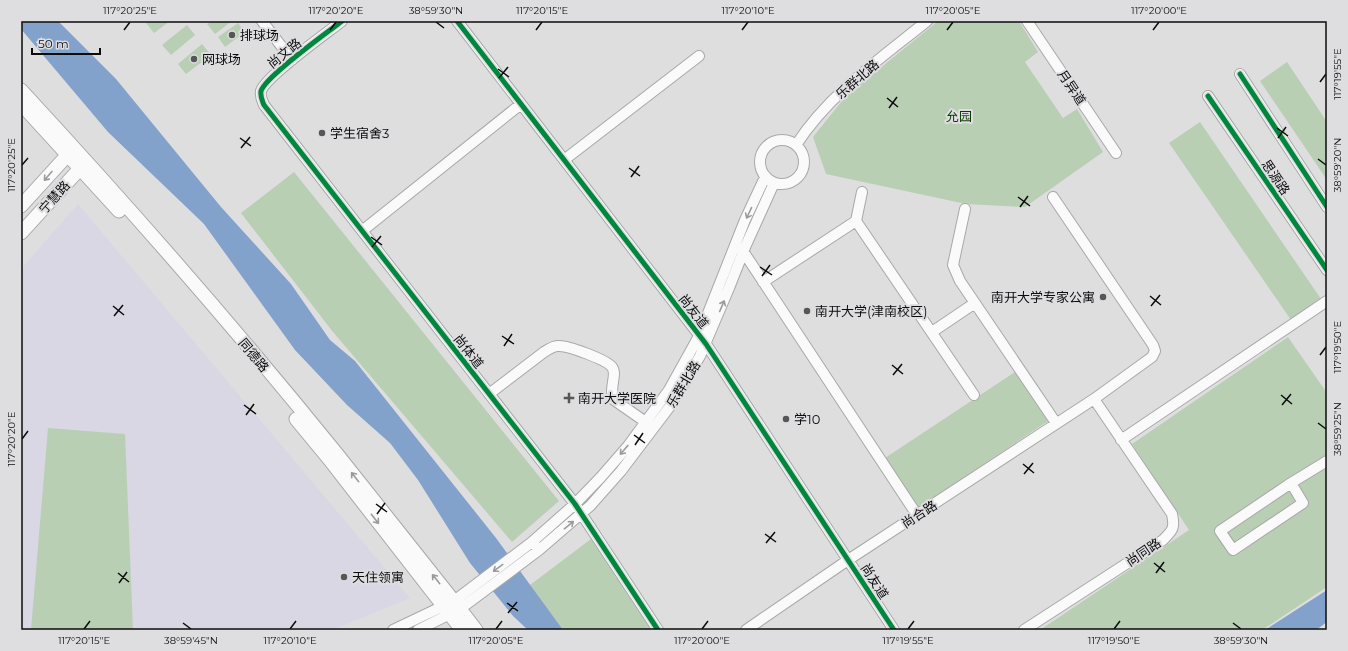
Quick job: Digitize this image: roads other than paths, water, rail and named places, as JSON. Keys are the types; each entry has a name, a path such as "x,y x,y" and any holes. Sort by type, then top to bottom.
{"main road":[{"name":"同德路","path":"21,90 155,252 251,364 452,608 476,630"},
{"name":"同德路","path":"21,104 71,150"},
{"name":"宁慧路","path":"21,206 71,150"},
{"name":"宁慧路","path":"21,233 83,164"},
{"name":"同德路","path":"452,608 462,630"}],"street":[{"path":"262,21 292,60"},
{"name":"尚文路","path":"261,90 266,82 277,72 342,21"},
{"name":"尚友道","path":"457,21 706,344 894,630"},
{"name":"乐群北路","path":"796,145 812,123 848,85 927,21"},
{"name":"月异道","path":"1027,21 1116,153"},
{"path":"564,160 699,56"},
{"name":"思源路","path":"1240,74 1327,207"},
{"name":"尚体道","path":"261,90 260,97 264,105 575,504 658,630"},
{"name":"思源路","path":"1208,96 1327,270"},
{"path":"362,231 521,104"},
{"path":"778,140 791,142 796,145 804,155 805,161 802,174 798,179 787,185 774,183 765,177 760,164 760,158 767,146 778,140"},
{"name":"乐群北路","path":"536,546 628,446 669,390 699,336 736,242 765,177"},
{"name":"乐群北路","path":"452,608 582,514 621,471 655,429 671,406 706,344 743,252 774,183"},
{"path":"763,282 856,221 862,192"},
{"name":"尚合路","path":"746,630 848,560 1094,400 1152,357 1155,351 1146,334 1053,197"},
{"path":"965,209 953,265 960,281 1056,424"},
{"path":"856,221 974,395"},
{"path":"736,242 917,515"},
{"path":"1121,440 1327,300"},
{"path":"932,332 975,303"},
{"path":"489,394 544,352 553,347 564,346 602,359 612,367 614,374 611,393 614,400 655,429"},
{"name":"尚同路","path":"1024,630 1163,540 1170,533 1174,524 1172,514 1094,400"},
{"path":"1290,483 1303,503 1233,550 1220,531 1290,483 1327,461"},
{"path":"393,630 452,608"},
{"path":"418,630 452,608"}],"water":[{"path":"21,21 58,21 116,79 221,207 291,284 330,340 355,361 496,538 563,630 528,630 513,616 470,563 418,480 390,443 347,405 295,350 204,224 108,132 21,29"},
{"path":"1327,590 1327,622 1316,630 1265,630"}],"place":[{"name":"排球场","path":"232,35"},
{"name":"网球场","path":"194,59"},
{"name":"学生宿舍3","path":"322,133"},
{"name":"南开大学专家公寓","path":"1103,297"},
{"name":"南开大学(津南校区)","path":"807,311"},
{"name":"南开大学医院","path":"569,398"},
{"name":"学10","path":"786,419"},
{"name":"天住领寓","path":"344,577"}],"park label":[{"name":"允园","path":"959,116"}]}
